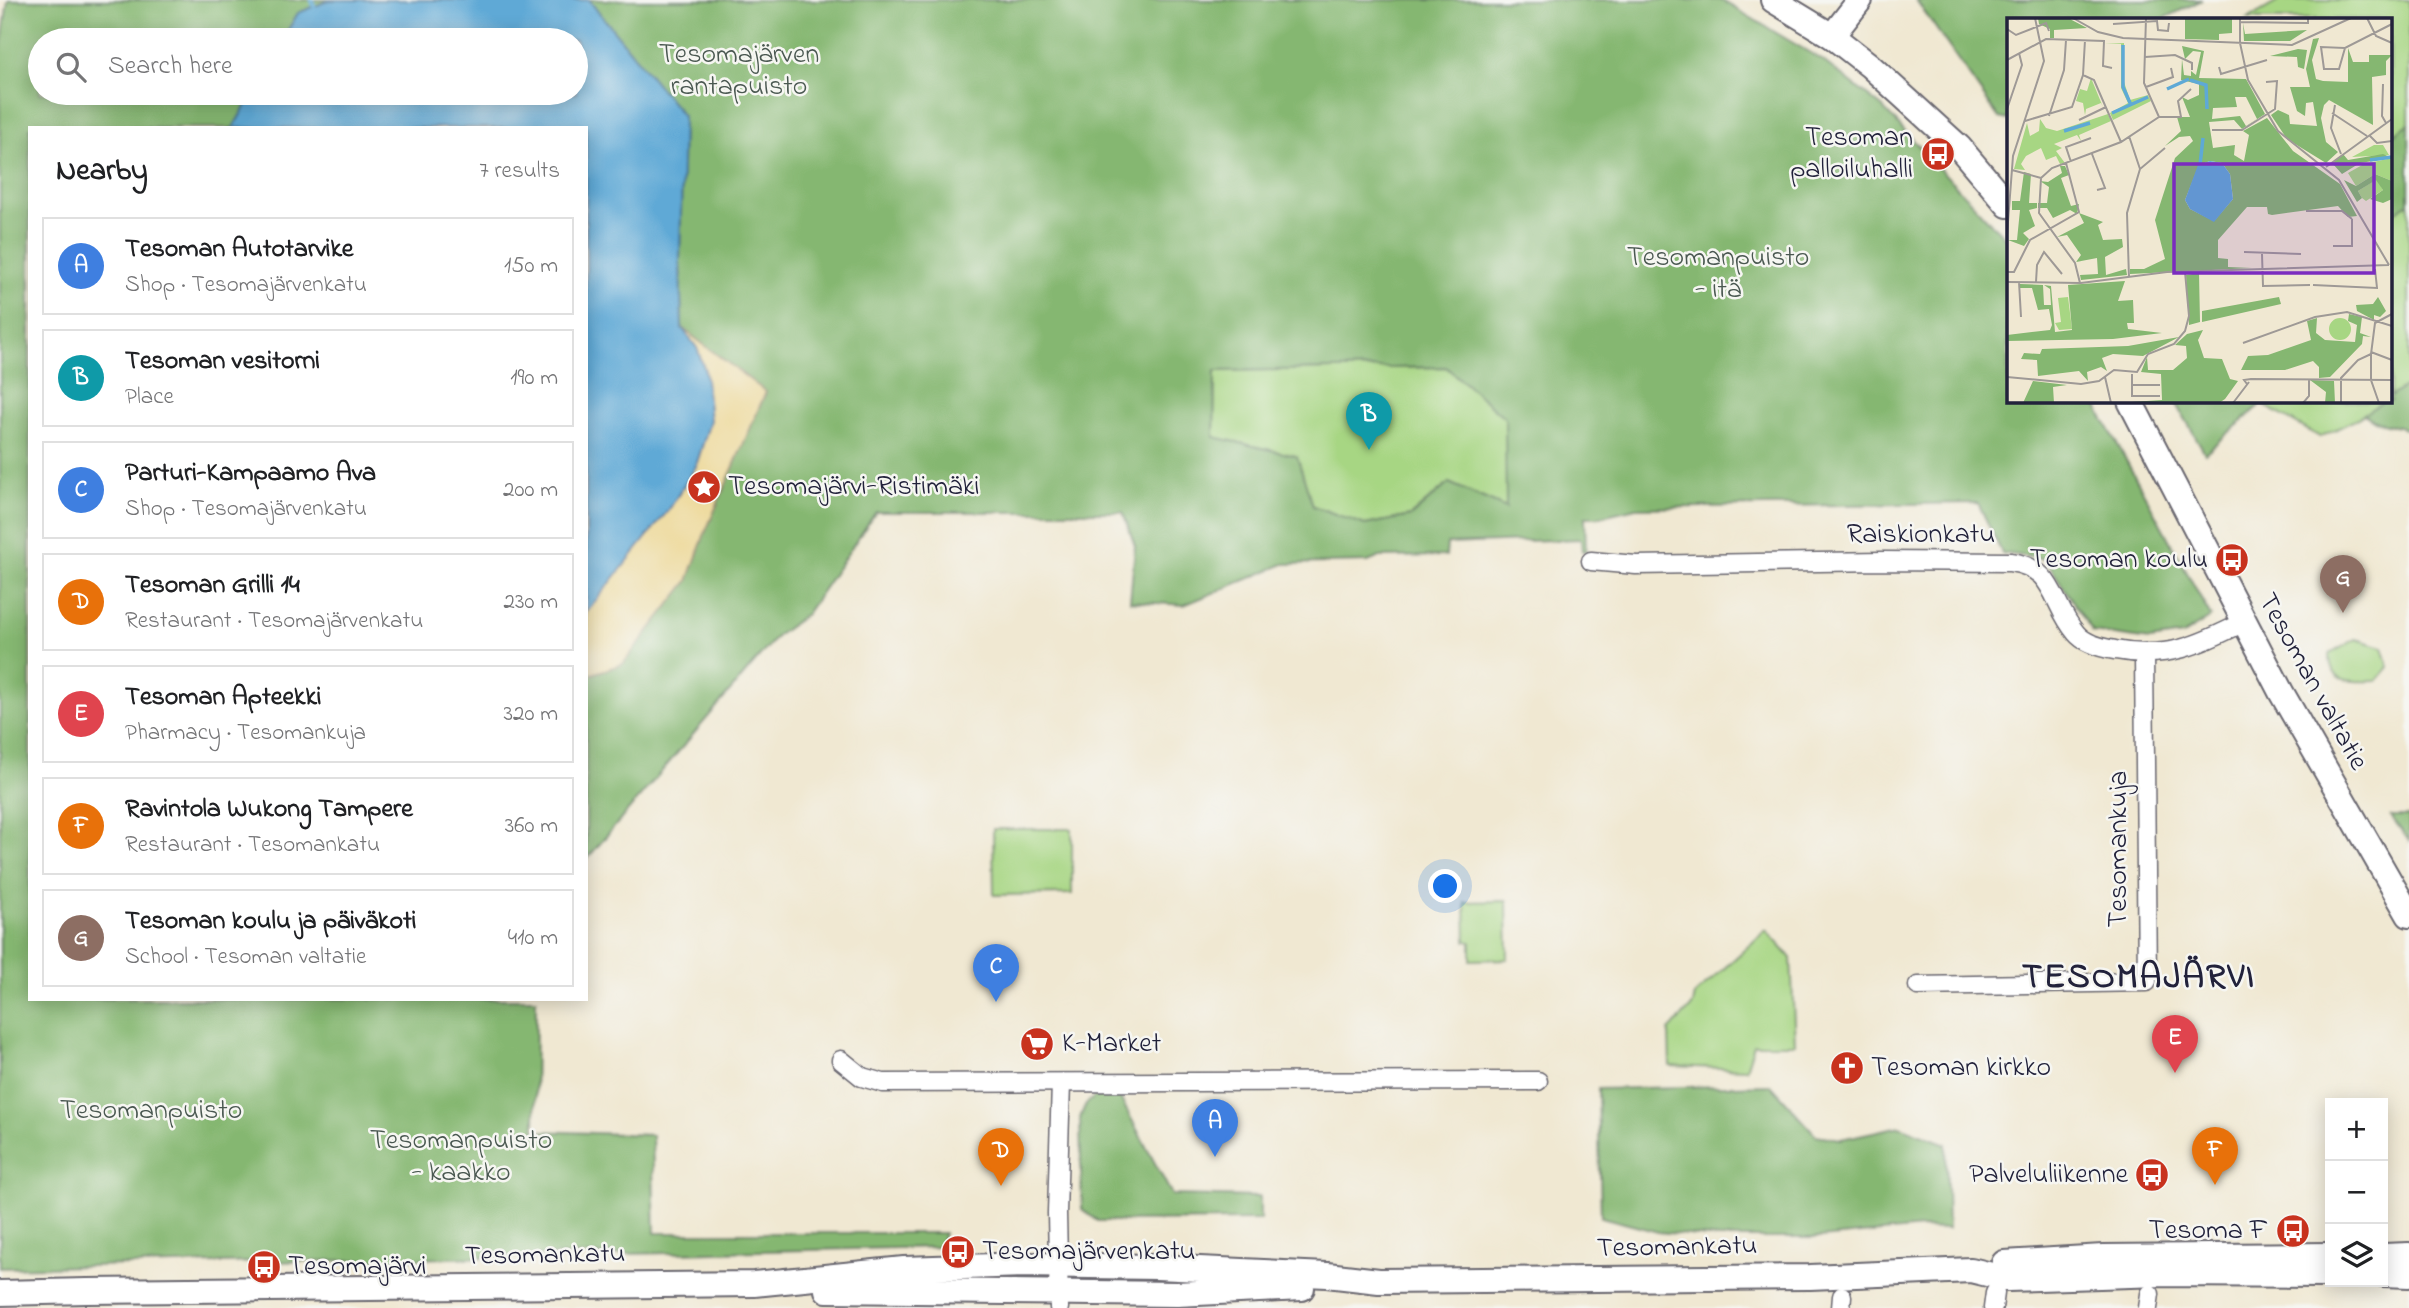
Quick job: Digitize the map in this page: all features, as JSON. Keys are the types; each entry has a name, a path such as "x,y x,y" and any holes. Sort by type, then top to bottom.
{"main road":[{"path":"1773,0 1832,36 1869,65 1959,147 2007,204"},
{"path":"1832,36 1860,0"},
{"name":"Tesoman valtatie","path":"2131,402 2244,622 2409,915"},
{"name":"Tesomankatu","path":"0,1293 131,1300 754,1284 904,1269 1058,1266 1248,1271 1379,1280 1810,1277 1977,1270 2004,1263 2039,1259 2325,1255"},
{"path":"2388,1256 2409,1255"},
{"name":"Tesomankatu","path":"1977,1270 2008,1279 2174,1274 2325,1275"},
{"path":"2388,1275 2409,1275"},
{"name":"Tesomankatu","path":"754,1284 803,1290 1058,1301 1333,1286 1379,1280"}],"street":[{"name":"Raiskionkatu","path":"1591,561 1636,565 1883,561 2028,564 2042,574 2077,635 2099,647 2144,654 2166,654 2192,647 2244,622"},
{"name":"Tesomankuja","path":"1918,986 2147,982 2144,654"},
{"path":"841,1060 862,1077 883,1083 1538,1082"},
{"path":"1058,1301 1057,1213 1061,1083"}],"green space":[{"path":"8,0 330,0 298,13 289,28 28,28 28,105 246,105 234,126 28,126 28,1001 536,1001 535,1131 652,1135 655,1233 944,1233 940,1247 0,1268 0,56"},
{"name":"Tesomanpuisto - itä","path":"589,0 1721,0 1822,60 1882,107 2005,238 2007,402 2095,402 2211,617 2183,635 2150,640 2093,632 2045,559 2002,553 1978,503 1636,508 1598,517 1585,517 1586,551 1582,551 1581,539 1447,544 1446,556 1380,557 1368,562 1284,564 1184,605 1130,601 1135,546 1123,512 876,512 806,614 778,635 588,858 588,611 603,592 682,328 680,261 683,116","holes":["1446,367 1505,418 1506,508 1449,483 1411,516 1365,525 1313,506 1297,456 1214,437 1215,371"]},
{"path":"1916,0 2202,0 2165,18 2007,18 2007,120 1999,118"},
{"path":"2281,0 2409,0 2409,124 2392,136 2392,18 2250,18"},
{"path":"2409,124 2409,203 2392,214 2392,136"},
{"path":"2409,203 2409,384 2392,396 2392,214"},
{"path":"1446,367 1506,418 1506,508 1449,483 1410,516 1365,525 1313,506 1296,456 1214,437 1215,371"},
{"path":"2409,384 2409,430 2375,421 2364,414 2382,402 2392,402 2392,396"},
{"path":"2176,402 2261,402 2262,404 2205,453"},
{"path":"2261,402 2382,402 2355,420 2320,437"},
{"path":"2356,639 2383,647 2389,667 2377,681 2351,681 2338,676 2334,671 2330,654"},
{"path":"2391,816 2409,816 2409,841"},
{"path":"993,829 1072,829 1072,894 994,895"},
{"path":"1507,901 1508,959 1471,960 1471,942 1466,941 1465,902"},
{"path":"1766,930 1791,958 1795,1044 1754,1044 1746,1069 1670,1066 1669,1031 1693,1005 1695,995"},
{"path":"1771,1085 1816,1135 1841,1139 1900,1126 1946,1144 1948,1229 1922,1228 1820,1238 1719,1238 1658,1232 1601,1217 1598,1089"},
{"path":"1117,1092 1172,1195 1260,1197 1260,1220 1098,1221 1082,1210 1080,1118 1093,1098"}],"sand":[{"name":"Tesomajärvi-Ristimäki","path":"682,328 766,392 705,533 688,581 623,664 588,675 588,610 670,508 696,466 710,421 705,371 697,348"}],"water":[{"path":"330,0 589,0 683,116 680,261 682,328 697,348 705,371 710,421 696,466 670,508 588,610 588,126 234,126 246,105 588,105 588,28 289,28 298,13"}],"waterway":[{"path":"312,0 314,6"}],"place":[{"name":"Tesoman palloiluhalli","path":"1938,154"},
{"name":"Tesoman vesitorni","path":"1369,450"},
{"name":"Tesomajärvi-Ristimäki","path":"704,487"},
{"name":"Tesoman koulu","path":"2232,560"},
{"name":"Tesoman koulu ja päiväkoti","path":"2343,613"},
{"name":"Parturi-Kampaamo Ava","path":"996,1002"},
{"name":"K-Market","path":"1037,1044"},
{"name":"Tesoman kirkko","path":"1847,1068"},
{"name":"Tesoman Apteekki","path":"2175,1073"},
{"name":"Tesoman Autotarvike","path":"1215,1157"},
{"name":"Palveluliikenne","path":"2152,1175"},
{"name":"Ravintola Wukong Tampere","path":"2215,1185"},
{"name":"Tesoman Grilli 14","path":"1001,1186"},
{"name":"Tesoma F","path":"2293,1231"},
{"name":"Tesomajärvenkatu","path":"958,1252"},
{"name":"Tesomajärvi","path":"264,1267"}],"district":[{"name":"TESOMAJÄRVI","path":"2139,978"}],"park label":[{"name":"Tesomajärven rantapuisto","path":"739,71"},
{"name":"Tesomanpuisto","path":"151,1111"},
{"name":"Tesomanpuisto - kaakko","path":"461,1157"}]}
